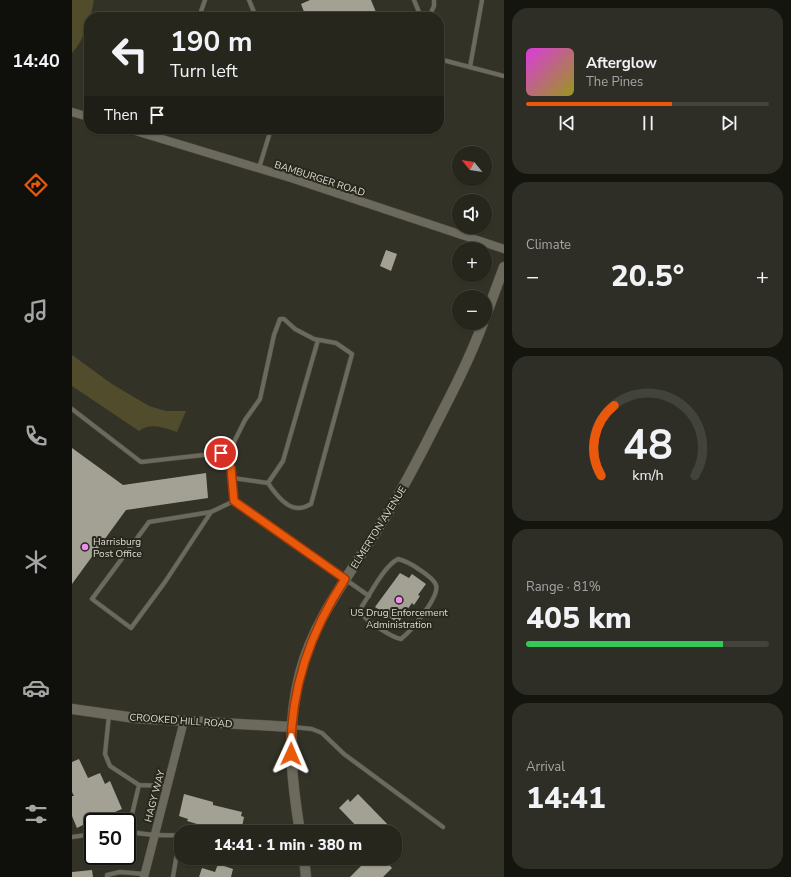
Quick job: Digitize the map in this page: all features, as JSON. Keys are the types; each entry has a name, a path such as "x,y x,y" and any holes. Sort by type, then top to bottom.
{"main road":[{"path":"492,299 504,267"},
{"name":"ELMERTON AVENUE","path":"299,825 292,781 291,727 296,692 306,656 325,611 402,490 463,372 480,330"},
{"name":"CROOKED HILL ROAD","path":"72,709 109,715 291,727"},
{"path":"305,865 306,877"}],"street":[{"path":"72,112 84,116"},
{"name":"BAMBURGER ROAD","path":"146,134 259,168 504,249"},
{"name":"HAGY WAY","path":"144,875 184,721"}],"lane":[{"path":"201,12 205,0"},
{"path":"249,0 254,12"},
{"path":"414,0 419,12"},
{"path":"431,12 434,6 434,0"},
{"path":"470,67 482,0"},
{"path":"444,60 504,76"},
{"path":"259,168 269,134"},
{"path":"227,462 235,440 245,420 260,399 274,334 280,319 284,319 295,329 318,340 336,343 352,354 311,504 302,508 295,508 275,494 268,483 232,478"},
{"path":"268,483 283,461 318,340"},
{"path":"72,410 141,462 221,453 231,468 234,501 369,596"},
{"path":"211,512 166,582 131,628 92,599 149,522 211,512 234,501"},
{"path":"398,560 407,561 434,581 437,587 435,596 409,633 401,639 395,638 365,618 362,613 362,606 369,596 392,562 398,560"},
{"path":"109,715 105,754 110,766 139,785 167,786"},
{"path":"291,727 312,729 322,733 344,754 444,827"},
{"path":"132,813 139,785"},
{"path":"136,834 174,835"},
{"path":"72,837 84,835"},
{"path":"173,877 175,865"},
{"path":"107,877 107,875 120,872 144,875"}],"shaded area":[{"path":"72,0 94,0 91,12 84,12 84,35 72,53"},
{"path":"72,355 112,384 149,406 166,411 186,411 177,432 153,426 139,431 72,386"}],"building":[{"path":"310,0 371,0 376,12 304,12 301,4"},
{"path":"386,250 397,254 391,271 380,266"},
{"name":"Harrisburg Post Office","path":"72,448 123,485 206,473 208,498 126,510 72,584"},
{"name":"US Drug Enforcement Administration","path":"400,573 409,578 412,574 426,584 418,595 420,596 414,605 412,603 398,623 375,607"},
{"path":"79,759 88,778 100,773 105,784 110,781 122,809 113,813 84,813 84,827 83,825 77,828 72,816 72,796 74,796 72,792 72,762"},
{"path":"184,794 213,802 213,805 242,812 241,816 244,817 242,825 200,825 187,821 188,819 179,816"},
{"path":"358,794 388,825 355,825 339,808 348,799 350,802"},
{"path":"218,865 233,869 231,877 199,877 202,868 215,872"},
{"path":"362,865 389,865 392,868 383,877 350,877"},
{"path":"92,870 93,877 72,877 72,872"}],"place":[{"name":"Harrisburg Post Office","path":"85,547"},
{"name":"US Drug Enforcement Administration","path":"399,600"}],"route":[{"path":"221,453 231,468 234,501 345,579 318,625 303,664 293,709 291,754"}]}
